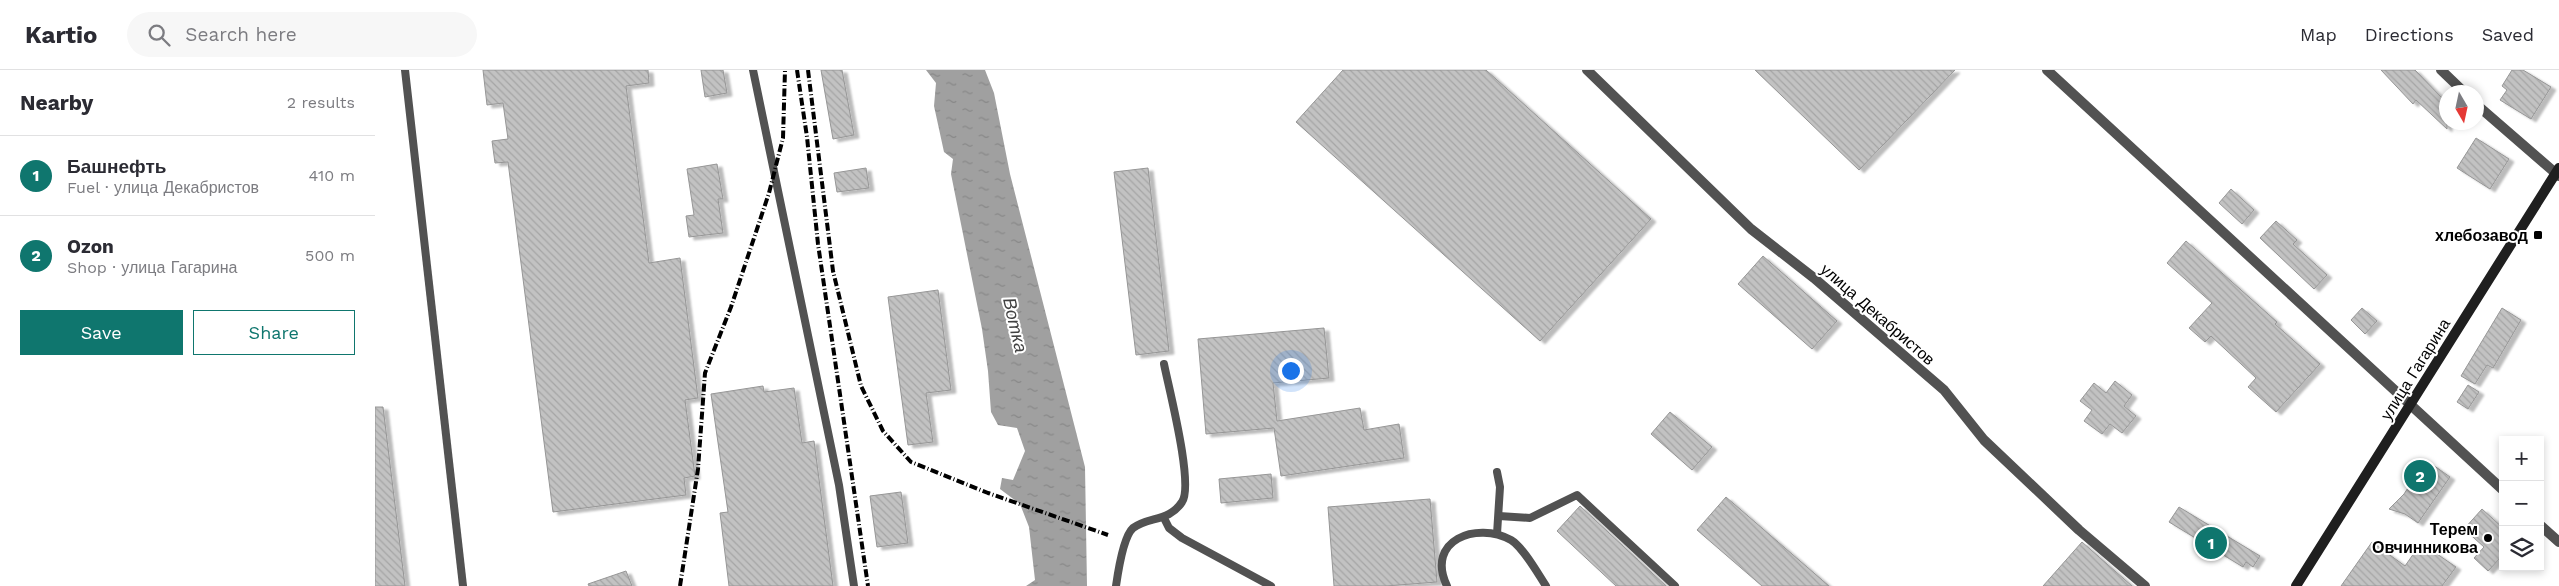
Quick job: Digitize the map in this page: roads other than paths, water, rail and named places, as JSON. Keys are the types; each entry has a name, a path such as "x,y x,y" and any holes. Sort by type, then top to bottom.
{"main road":[{"name":"улица Гагарина","path":"2296,586 2558,173"}],"street":[{"name":"улица Декабристов","path":"1587,70 1751,230 1814,278 1944,390 1984,440 2079,530 2145,586"},
{"path":"2047,70 2499,486"},
{"path":"2441,70 2457,85"},
{"path":"2484,111 2558,173"},
{"path":"2541,526 2559,542"}],"lane":[{"path":"405,70 463,586"},
{"path":"753,70 839,485 854,586"},
{"path":"1116,586 1122,555 1132,530 1145,522 1164,518 1183,502 1186,478 1164,364"},
{"path":"1497,472 1500,487 1497,534"},
{"path":"1499,516 1530,518 1577,495 1675,586"},
{"path":"1164,518 1169,528 1182,538 1271,586"},
{"path":"1447,586 1441,560 1445,547 1457,538 1475,533 1497,534 1514,541 1546,586"}],"water":[{"name":"Вотка","path":"926,70 985,70 994,93 1010,174 1085,467 1087,586 1026,586 1035,580 1029,527 1020,504 1000,489 1002,478 1013,480 1025,451 1017,428 998,425 991,412 982,329 951,174 953,159 944,152 934,106 936,83"}],"railway":[{"path":"680,586 698,469 705,373 731,307 769,193 783,138 785,70"},
{"path":"797,70 807,137 818,244 868,586"},
{"path":"808,70 833,271 861,386 883,431 911,462 988,493 1108,535"}],"place":[{"name":"хлебозавод","path":"2538,235"},
{"name":"Ozon","path":"2420,476"},
{"name":"Терем Овчинникова","path":"2488,538"},
{"name":"Башнефть","path":"2211,543"}]}
